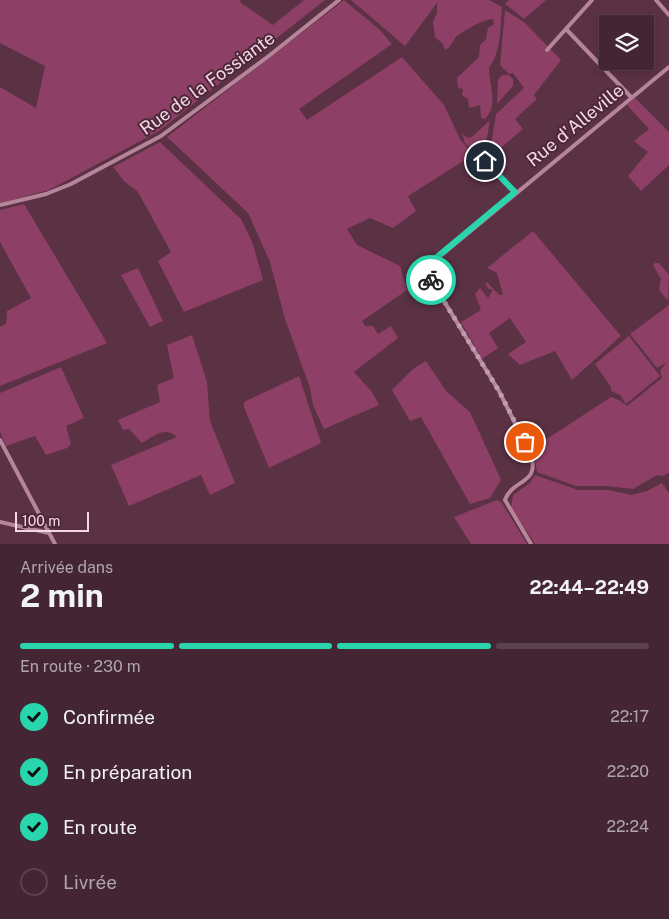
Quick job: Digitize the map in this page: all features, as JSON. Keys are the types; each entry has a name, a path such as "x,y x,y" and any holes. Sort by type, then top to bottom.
{"street":[{"name":"Rue de la Fossiante","path":"0,205 46,194 155,140 270,55 339,0"},
{"path":"547,50 592,0"},
{"path":"656,0 669,15"},
{"path":"566,29 631,97"},
{"name":"Rue d'Alleville","path":"531,544 505,500 512,488 529,478 534,464 532,455 499,391 427,270 436,258 669,67"},
{"path":"485,161 515,192"},
{"path":"0,440 55,544"},
{"path":"0,522 49,533"}],"shaded area":[{"path":"0,0 240,0 241,3 273,25 304,0 325,0 159,131 49,190 0,203 0,87 36,108 45,66 0,43"},
{"path":"344,0 380,30 392,44 299,109 307,120 402,57 444,105 460,139 473,155 408,196 416,211 393,228 370,218 347,229 357,245 400,266 407,290 362,321 365,326 373,326 378,334 391,326 398,338 354,372 372,392 379,405 324,429 313,405 310,388 285,319 270,262 248,213 167,137"},
{"path":"351,0 489,0 502,7 498,46 489,68 492,108 485,119 481,118 480,105 469,108 468,99 462,95 463,89 458,88 457,78 479,57 480,45 486,39 488,28 494,24 493,19 463,32 445,50 443,44 435,37 433,22 437,13 437,3 405,46"},
{"path":"509,0 546,0 524,19 505,4"},
{"path":"505,10 524,22 561,60 534,95 537,99 515,119 523,129 489,158 496,114 524,88 513,73 509,74 500,65"},
{"path":"502,75 509,75 513,79 513,86 497,104 498,80"},
{"path":"635,98 669,132 669,165 641,191 628,176 648,152 634,141 649,129 627,105"},
{"path":"490,120 486,143 489,145 488,157 484,160 465,143 462,134 468,138 472,137"},
{"path":"160,142 241,219 253,244 263,280 184,312 158,261 171,252 138,192 124,181 113,167"},
{"path":"24,204 107,343 0,386 0,327 6,324 7,311 31,298 0,242 0,210"},
{"path":"533,231 621,336 572,380 555,351 520,365 508,354 526,342 510,318 489,333 498,348 482,359 461,322 481,310 475,294 480,288 488,298 493,290 489,289 485,284 487,282 499,295 503,295 497,273 487,268"},
{"path":"659,263 669,275 668,301 659,290 661,279 653,265"},
{"path":"138,268 163,321 150,327 121,275"},
{"path":"669,305 669,473 662,476 657,475 633,489 607,486 576,486 537,472 533,448 611,397 627,406 662,378 660,371 666,363 657,368 630,334"},
{"path":"192,335 207,382 210,421 235,483 210,495 201,475 129,506 111,465 177,437 164,432 142,443 129,429 123,430 118,420 160,402 157,385 174,378 167,345"},
{"path":"629,336 660,376 626,404 620,395 611,391 611,387 595,364"},
{"path":"426,361 446,391 470,412 501,480 490,498 470,504 421,417 410,421 392,390 413,369"},
{"path":"61,367 84,418 66,426 71,444 67,448 46,455 35,436 6,446 0,432 0,393"},
{"path":"299,376 321,443 269,468 244,407 244,402"},
{"path":"535,475 578,490 609,490 631,495 647,491 662,483 669,493 669,544 535,544 511,508 513,495 530,483"},
{"path":"497,500 502,503 527,544 471,544 454,517"}],"way so far":[{"path":"431,280 499,391 525,442"}],"route":[{"path":"431,280 427,270 431,262 515,192 485,161"}]}
